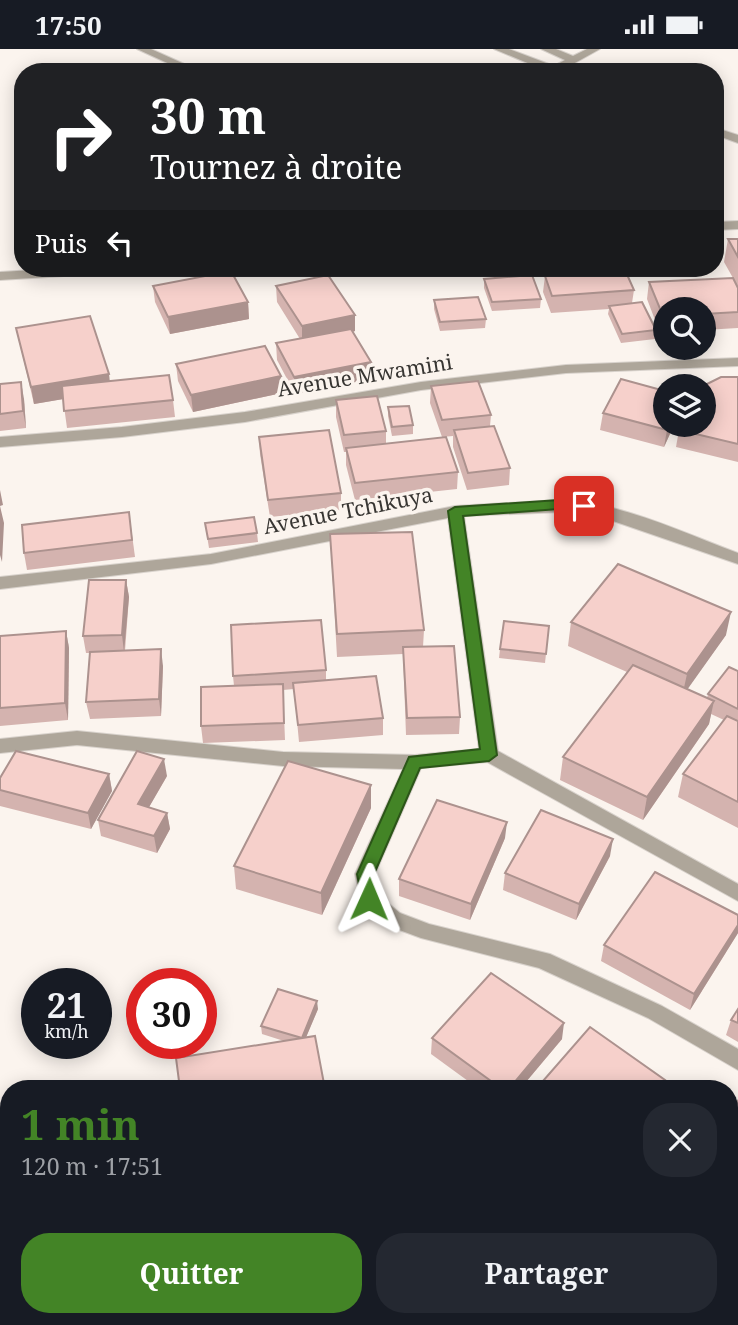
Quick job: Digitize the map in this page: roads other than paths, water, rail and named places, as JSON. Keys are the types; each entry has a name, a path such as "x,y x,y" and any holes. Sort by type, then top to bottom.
{"street":[{"path":"142,49 175,63"},
{"path":"499,49 536,63"},
{"path":"546,49 574,60"},
{"path":"569,63 595,49"},
{"name":"Avenue Mwamini","path":"0,442 122,432 245,417 421,386 566,369 738,362"},
{"name":"Avenue Tchikuya","path":"0,583 211,559 455,511 559,505 584,506 738,559"},
{"path":"455,511 489,755"},
{"path":"0,746 77,737 283,759 415,762 489,755 738,893"},
{"path":"415,762 365,874 369,899 393,919 428,932 543,960 655,1011 738,1060"}]}
